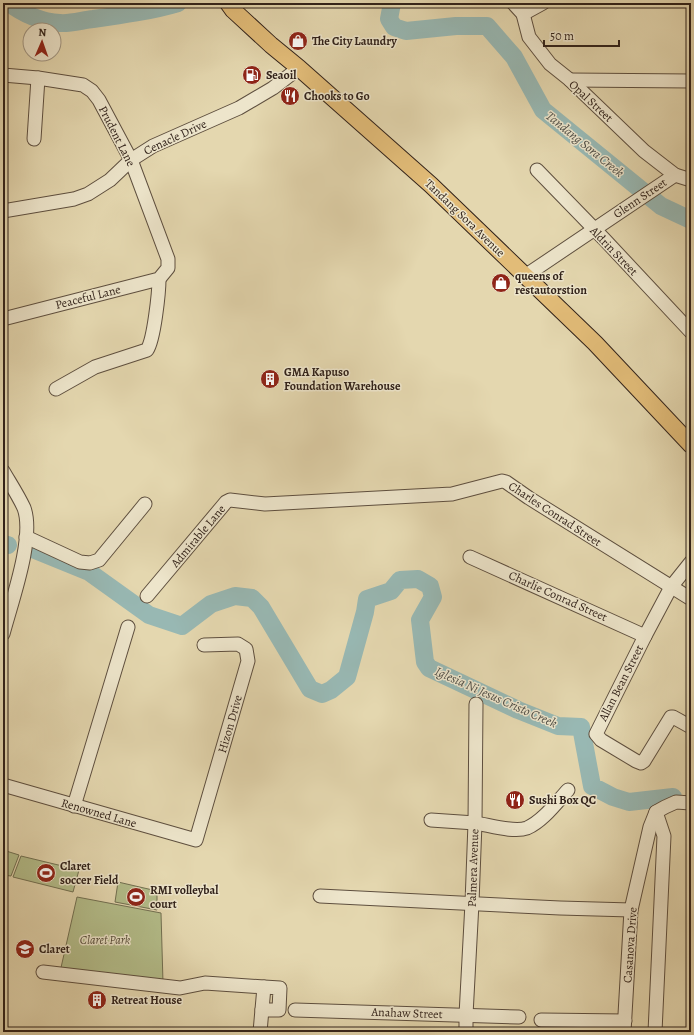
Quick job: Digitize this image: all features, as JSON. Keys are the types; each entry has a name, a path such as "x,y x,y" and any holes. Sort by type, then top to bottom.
{"main road":[{"name":"Tandang Sora Avenue","path":"229,4 266,40 431,186 526,276 595,343 691,445"}],"street":[{"path":"513,3 524,14 543,3"},
{"name":"Opal Street","path":"524,14 529,37 550,64 570,80 644,151 675,175 691,180"},
{"name":"Cenacle Drive","path":"3,211 88,194 110,180 131,160 153,146 240,108 273,88 299,68"},
{"name":"Prudent Lane","path":"3,75 38,78 83,85 92,91 99,100 131,160 166,251 168,268 159,279"},
{"path":"34,139 38,78"},
{"path":"570,80 691,81"},
{"name":"Aldrin Street","path":"537,170 691,332"},
{"name":"Glenn Street","path":"526,276 675,175"},
{"path":"56,390 95,367 148,350 151,343 157,305 159,279"},
{"name":"Peaceful Lane","path":"3,319 159,279"},
{"path":"3,471 24,509 26,522 26,537 22,565 3,634"},
{"name":"Charles Conrad Street","path":"381,497 452,494 502,481 506,482 691,600"},
{"name":"Admirable Lane","path":"147,596 226,502 236,500 266,504 381,497"},
{"path":"26,537 80,562 99,560 145,504"},
{"name":"Charlie Conrad Street","path":"470,557 645,636"},
{"name":"Allan Bean Street","path":"691,562 671,587 596,734 601,740 641,763 644,761 671,717 691,727"},
{"path":"74,806 128,627"},
{"name":"Hizon Drive","path":"196,840 248,660 246,648 238,644 204,645"},
{"name":"Palmera Avenue","path":"466,1032 475,823 476,704"},
{"name":"Renowned Lane","path":"3,786 196,840"},
{"path":"431,820 475,823 518,829 526,828 533,825 545,815 568,790"},
{"path":"656,1032 664,836 656,812 676,802 691,803"},
{"name":"Casanova Drive","path":"625,1026 631,910 650,827 656,812"},
{"path":"320,896 631,910"},
{"path":"43,972 180,988 205,983 264,987 260,1032"},
{"name":"Anahaw Street","path":"295,1010 519,1017"},
{"path":"541,1020 625,1026"}],"green space":[{"path":"3,850 19,855 11,876 3,875"},
{"name":"Claret soccer Field","path":"21,856 79,870 73,892 13,877"},
{"name":"RMI volleybal court","path":"118,882 157,891 157,910 115,902"},
{"name":"Claret Park","path":"77,897 161,913 163,983 60,972"}],"waterway":[{"path":"9,3 20,11 33,17 46,21 64,23 136,12 178,3"},
{"name":"Tandang Sora Creek","path":"392,3 389,19 394,27 406,31 456,26 487,26 514,57 543,110 661,206 691,220"},
{"path":"3,544 8,545"},
{"name":"Iglesia Ni Jesus Cristo Creek","path":"30,548 89,572 149,615 182,626 211,604 235,596 252,598 261,607 310,689 322,694 331,690 347,677 365,612 367,599 391,591 400,580 418,579 430,586 433,597 420,620 425,662 429,668 518,710 558,726 581,727 592,786 613,797 629,802 673,797"}],"place":[{"name":"The City Laundry","path":"298,41"},
{"name":"Seaoil","path":"252,75"},
{"name":"Chooks to Go","path":"290,96"},
{"name":"queens of restautorstion","path":"501,283"},
{"name":"GMA Kapuso Foundation Warehouse","path":"270,379"},
{"name":"Sushi Box QC","path":"515,800"},
{"name":"Claret soccer Field","path":"46,873"},
{"name":"RMI volleybal court","path":"136,897"},
{"name":"Claret","path":"25,949"},
{"name":"Retreat House","path":"97,1000"}]}
